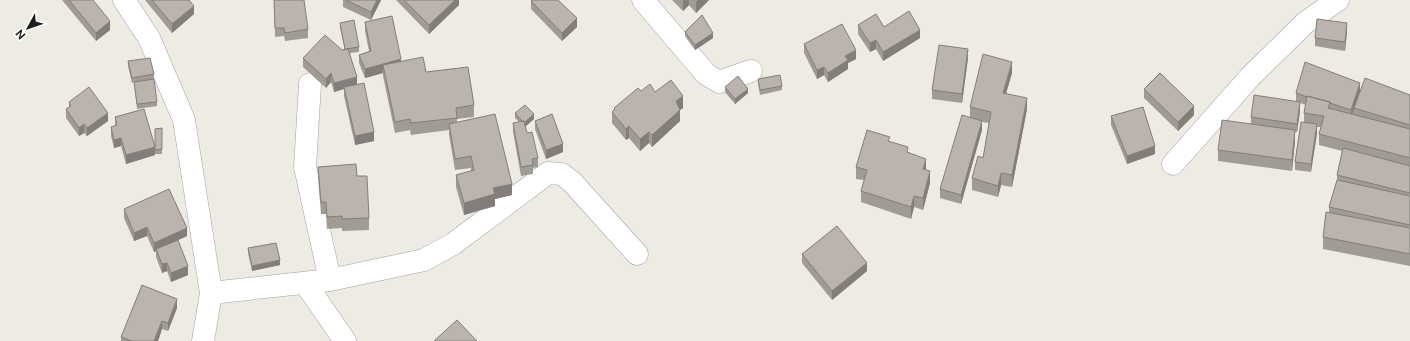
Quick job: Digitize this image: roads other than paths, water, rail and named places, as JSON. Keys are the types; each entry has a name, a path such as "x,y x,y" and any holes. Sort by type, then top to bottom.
{"street":[{"path":"124,0 150,38 184,120 211,293 203,341"},
{"path":"643,0 706,74 719,82 751,71"},
{"path":"1173,164 1250,76 1306,22 1338,0"},
{"path":"310,84 305,167 330,280"},
{"path":"211,293 330,280 424,260 453,244 548,172 562,174 572,182 637,254"},
{"path":"304,283 345,341"}]}
